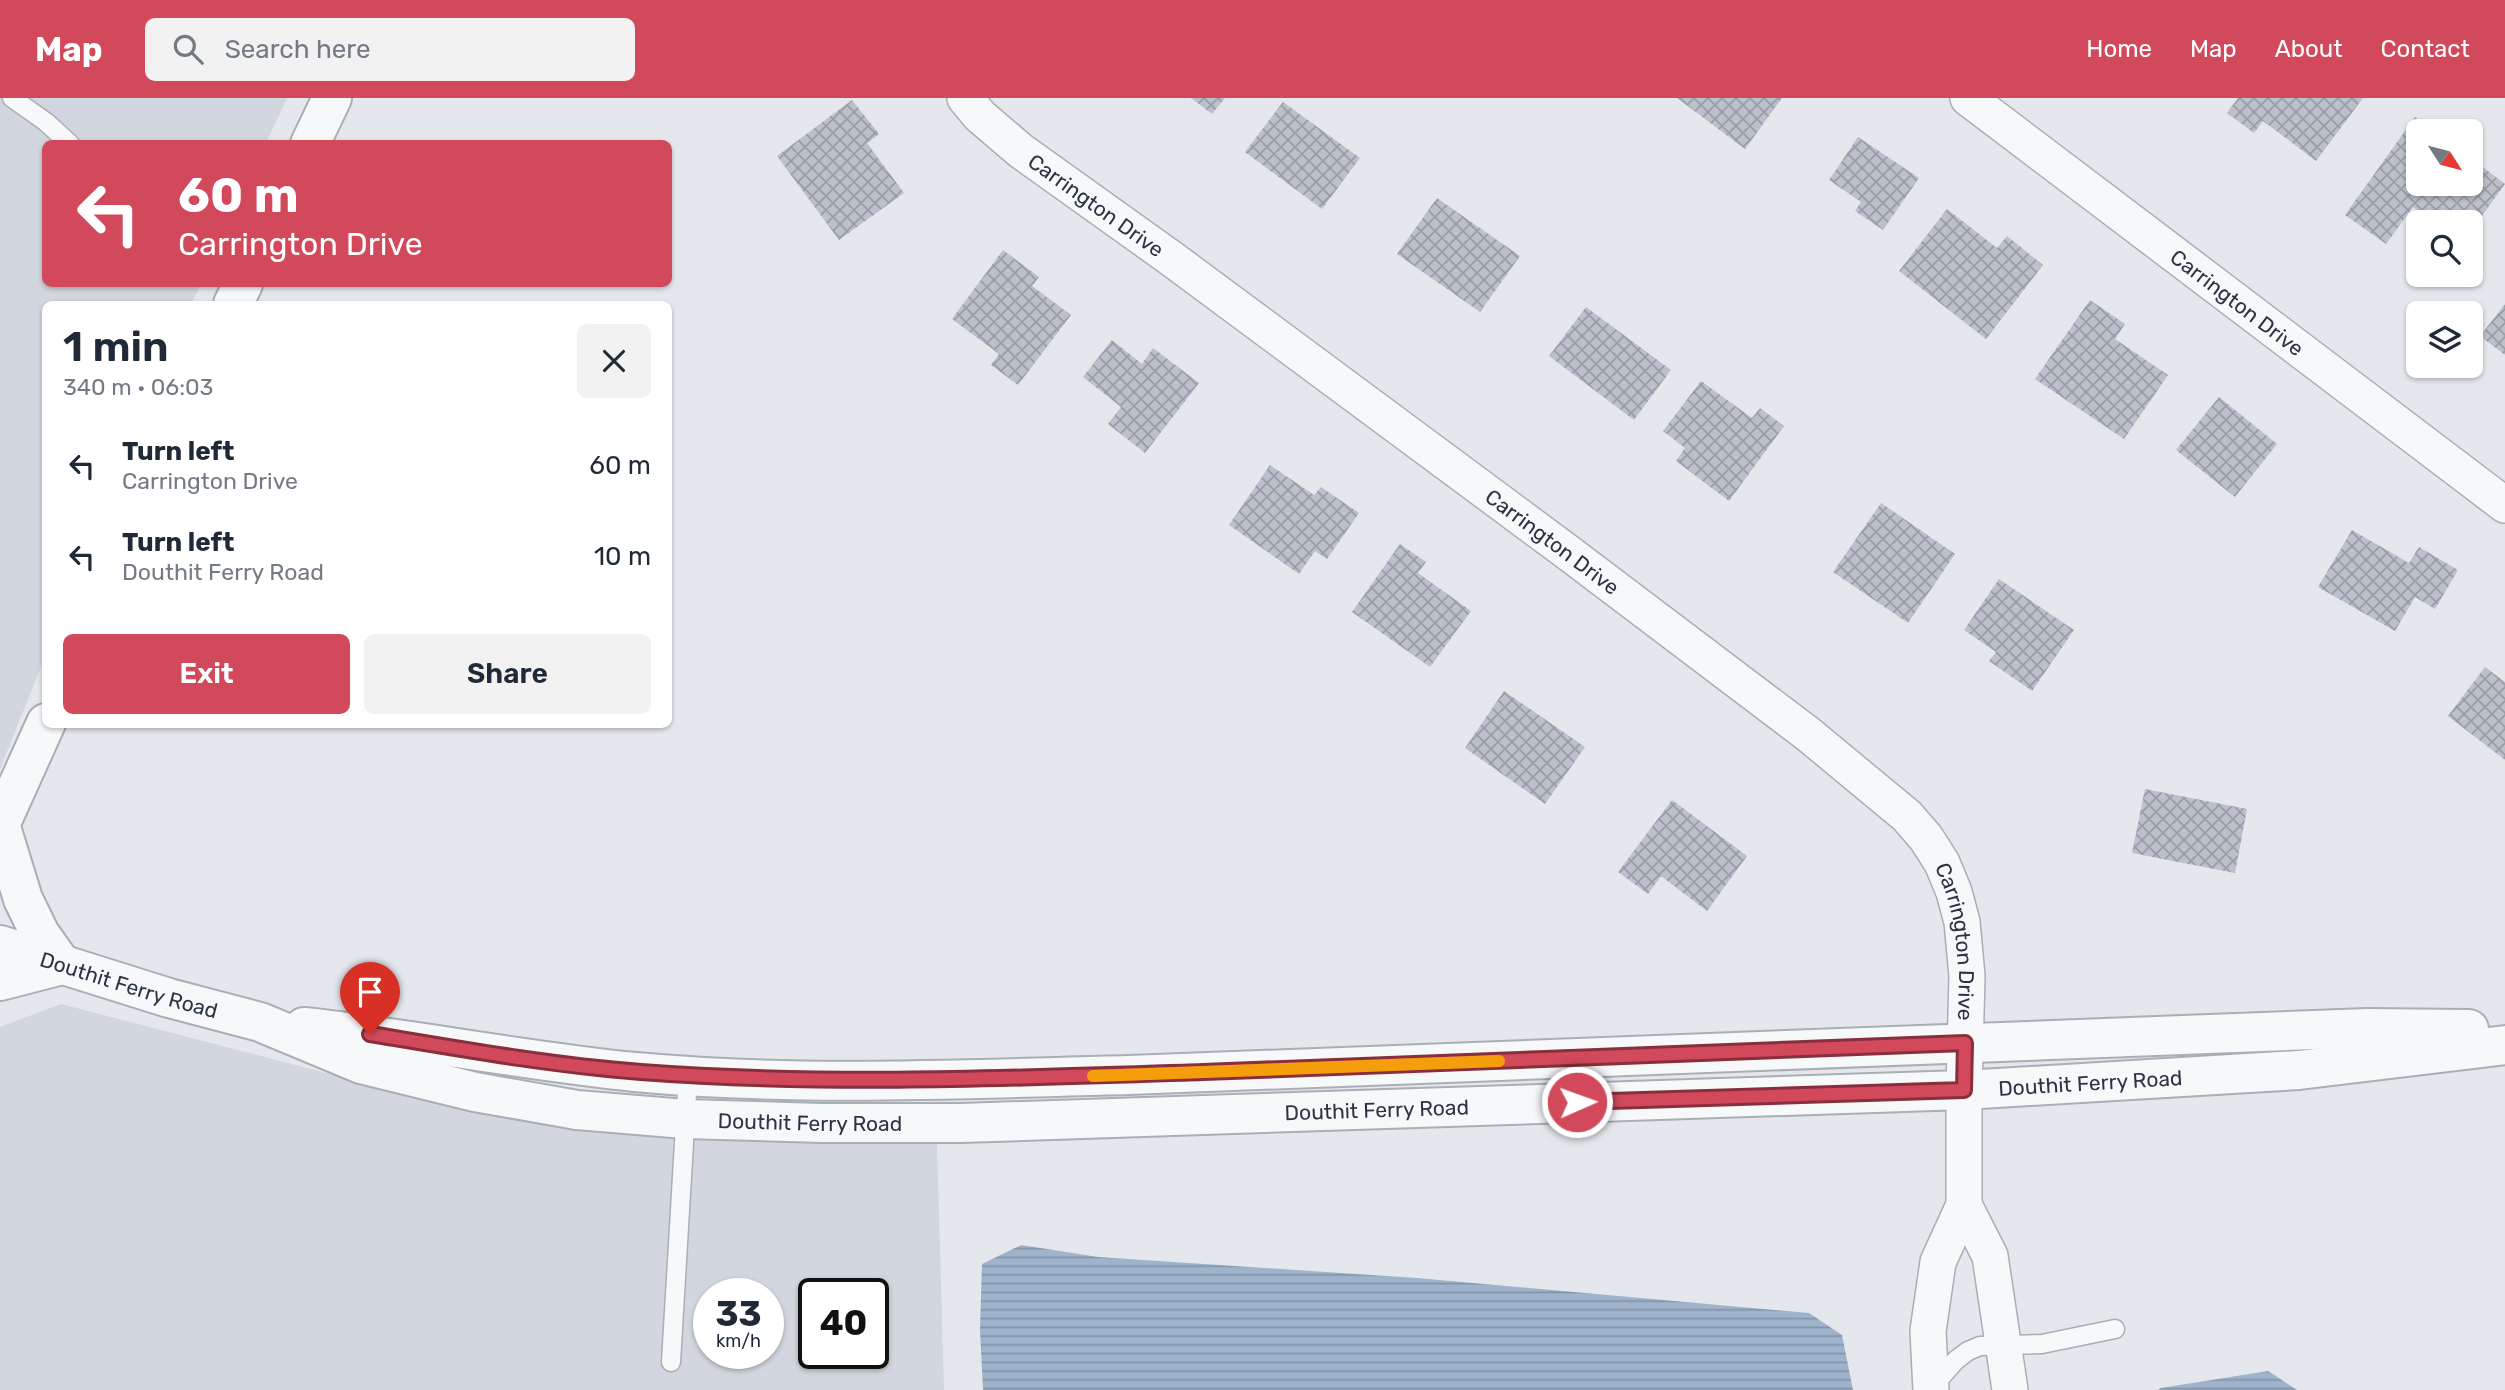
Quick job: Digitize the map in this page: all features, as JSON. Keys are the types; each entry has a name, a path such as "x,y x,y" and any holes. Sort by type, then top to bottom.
{"street":[{"path":"312,140 332,98"},
{"name":"Carrington Drive","path":"965,98 980,116 1021,151 1172,259 1577,559 1808,734 1907,816 1942,863 1962,922 1967,976 1964,1205"},
{"name":"Carrington Drive","path":"1968,98 2505,505"},
{"path":"0,981 62,965 40,934 23,899 0,824 44,728"},
{"name":"Douthit Ferry Road","path":"0,945 169,998 260,1022 361,1064 475,1092 577,1110 685,1119 961,1123 1964,1090 2299,1070 2505,1045"},
{"name":"Douthit Ferry Road","path":"260,1022 370,1034 530,1060 688,1075 788,1080 959,1079 1302,1069 2367,1028 2505,1029"},
{"path":"1964,1205 1990,1256 2010,1390"},
{"path":"1931,1390 1928,1331 1938,1262 1964,1205"}],"lane":[{"path":"12,98 66,140"},
{"path":"671,1362 688,1075"},
{"path":"1931,1390 1956,1360 1980,1346 2042,1344 2115,1329"}],"shaded area":[{"path":"0,98 287,98 267,140 42,140 42,287 200,287 192,301 42,301 42,664 0,769"},
{"path":"61,1004 419,1097 637,1136 937,1144 944,1390 0,1390 0,1027"}],"water":[{"path":"1021,1245 1098,1257 1417,1278 1809,1313 1842,1335 1853,1390 983,1390 980,1330 982,1264"},
{"path":"2268,1371 2297,1390 2158,1390 2161,1388"}],"building":[{"path":"1191,98 1225,98 1212,114"},
{"path":"1677,98 1782,98 1745,149"},
{"path":"2238,98 2363,98 2316,161 2263,121 2254,133 2227,113"},
{"path":"852,100 879,134 867,143 904,193 839,240 777,156"},
{"path":"1283,102 1360,158 1322,209 1245,152"},
{"path":"2406,130 2406,196 2483,196 2483,167 2505,184 2483,214 2483,210 2417,210 2413,207 2406,210 2406,217 2386,244 2345,215"},
{"path":"1858,137 1919,178 1883,230 1855,211 1861,202 1829,180"},
{"path":"1437,198 1520,256 1480,312 1397,254"},
{"path":"1947,209 1997,248 2007,236 2043,265 1986,339 1899,271"},
{"path":"1003,250 1039,277 1032,286 1071,315 1018,385 991,365 999,354 952,319"},
{"path":"2090,300 2125,324 2115,339 2168,375 2124,439 2035,379"},
{"path":"2505,304 2505,355 2483,338 2483,332"},
{"path":"1586,307 1671,370 1634,420 1549,356"},
{"path":"1112,340 1142,364 1153,348 1199,383 1145,453 1108,424 1121,407 1083,377"},
{"path":"1701,381 1752,418 1760,408 1784,426 1729,501 1676,461 1685,448 1663,431"},
{"path":"2219,397 2277,444 2235,497 2176,450"},
{"path":"1270,465 1314,495 1321,487 1359,513 1327,559 1315,551 1299,574 1229,525"},
{"path":"1881,503 1955,554 1908,623 1833,572"},
{"path":"2352,530 2409,563 2419,547 2458,570 2435,609 2415,597 2395,631 2318,587"},
{"path":"1400,544 1426,562 1418,573 1471,611 1430,667 1352,612"},
{"path":"1999,579 2074,630 2032,691 1989,661 1996,652 1964,630"},
{"path":"2485,667 2505,682 2505,760 2448,716"},
{"path":"1504,691 1585,747 1545,804 1465,748"},
{"path":"2145,789 2247,809 2235,873 2132,853"},
{"path":"1672,800 1747,856 1707,911 1661,876 1648,894 1618,872"}],"slow traffic":[{"path":"1093,1076 1499,1061"}],"route":[{"path":"370,1034 507,1056 636,1072 788,1080 959,1079 1302,1069 1965,1043 1964,1090 1577,1102"}]}
